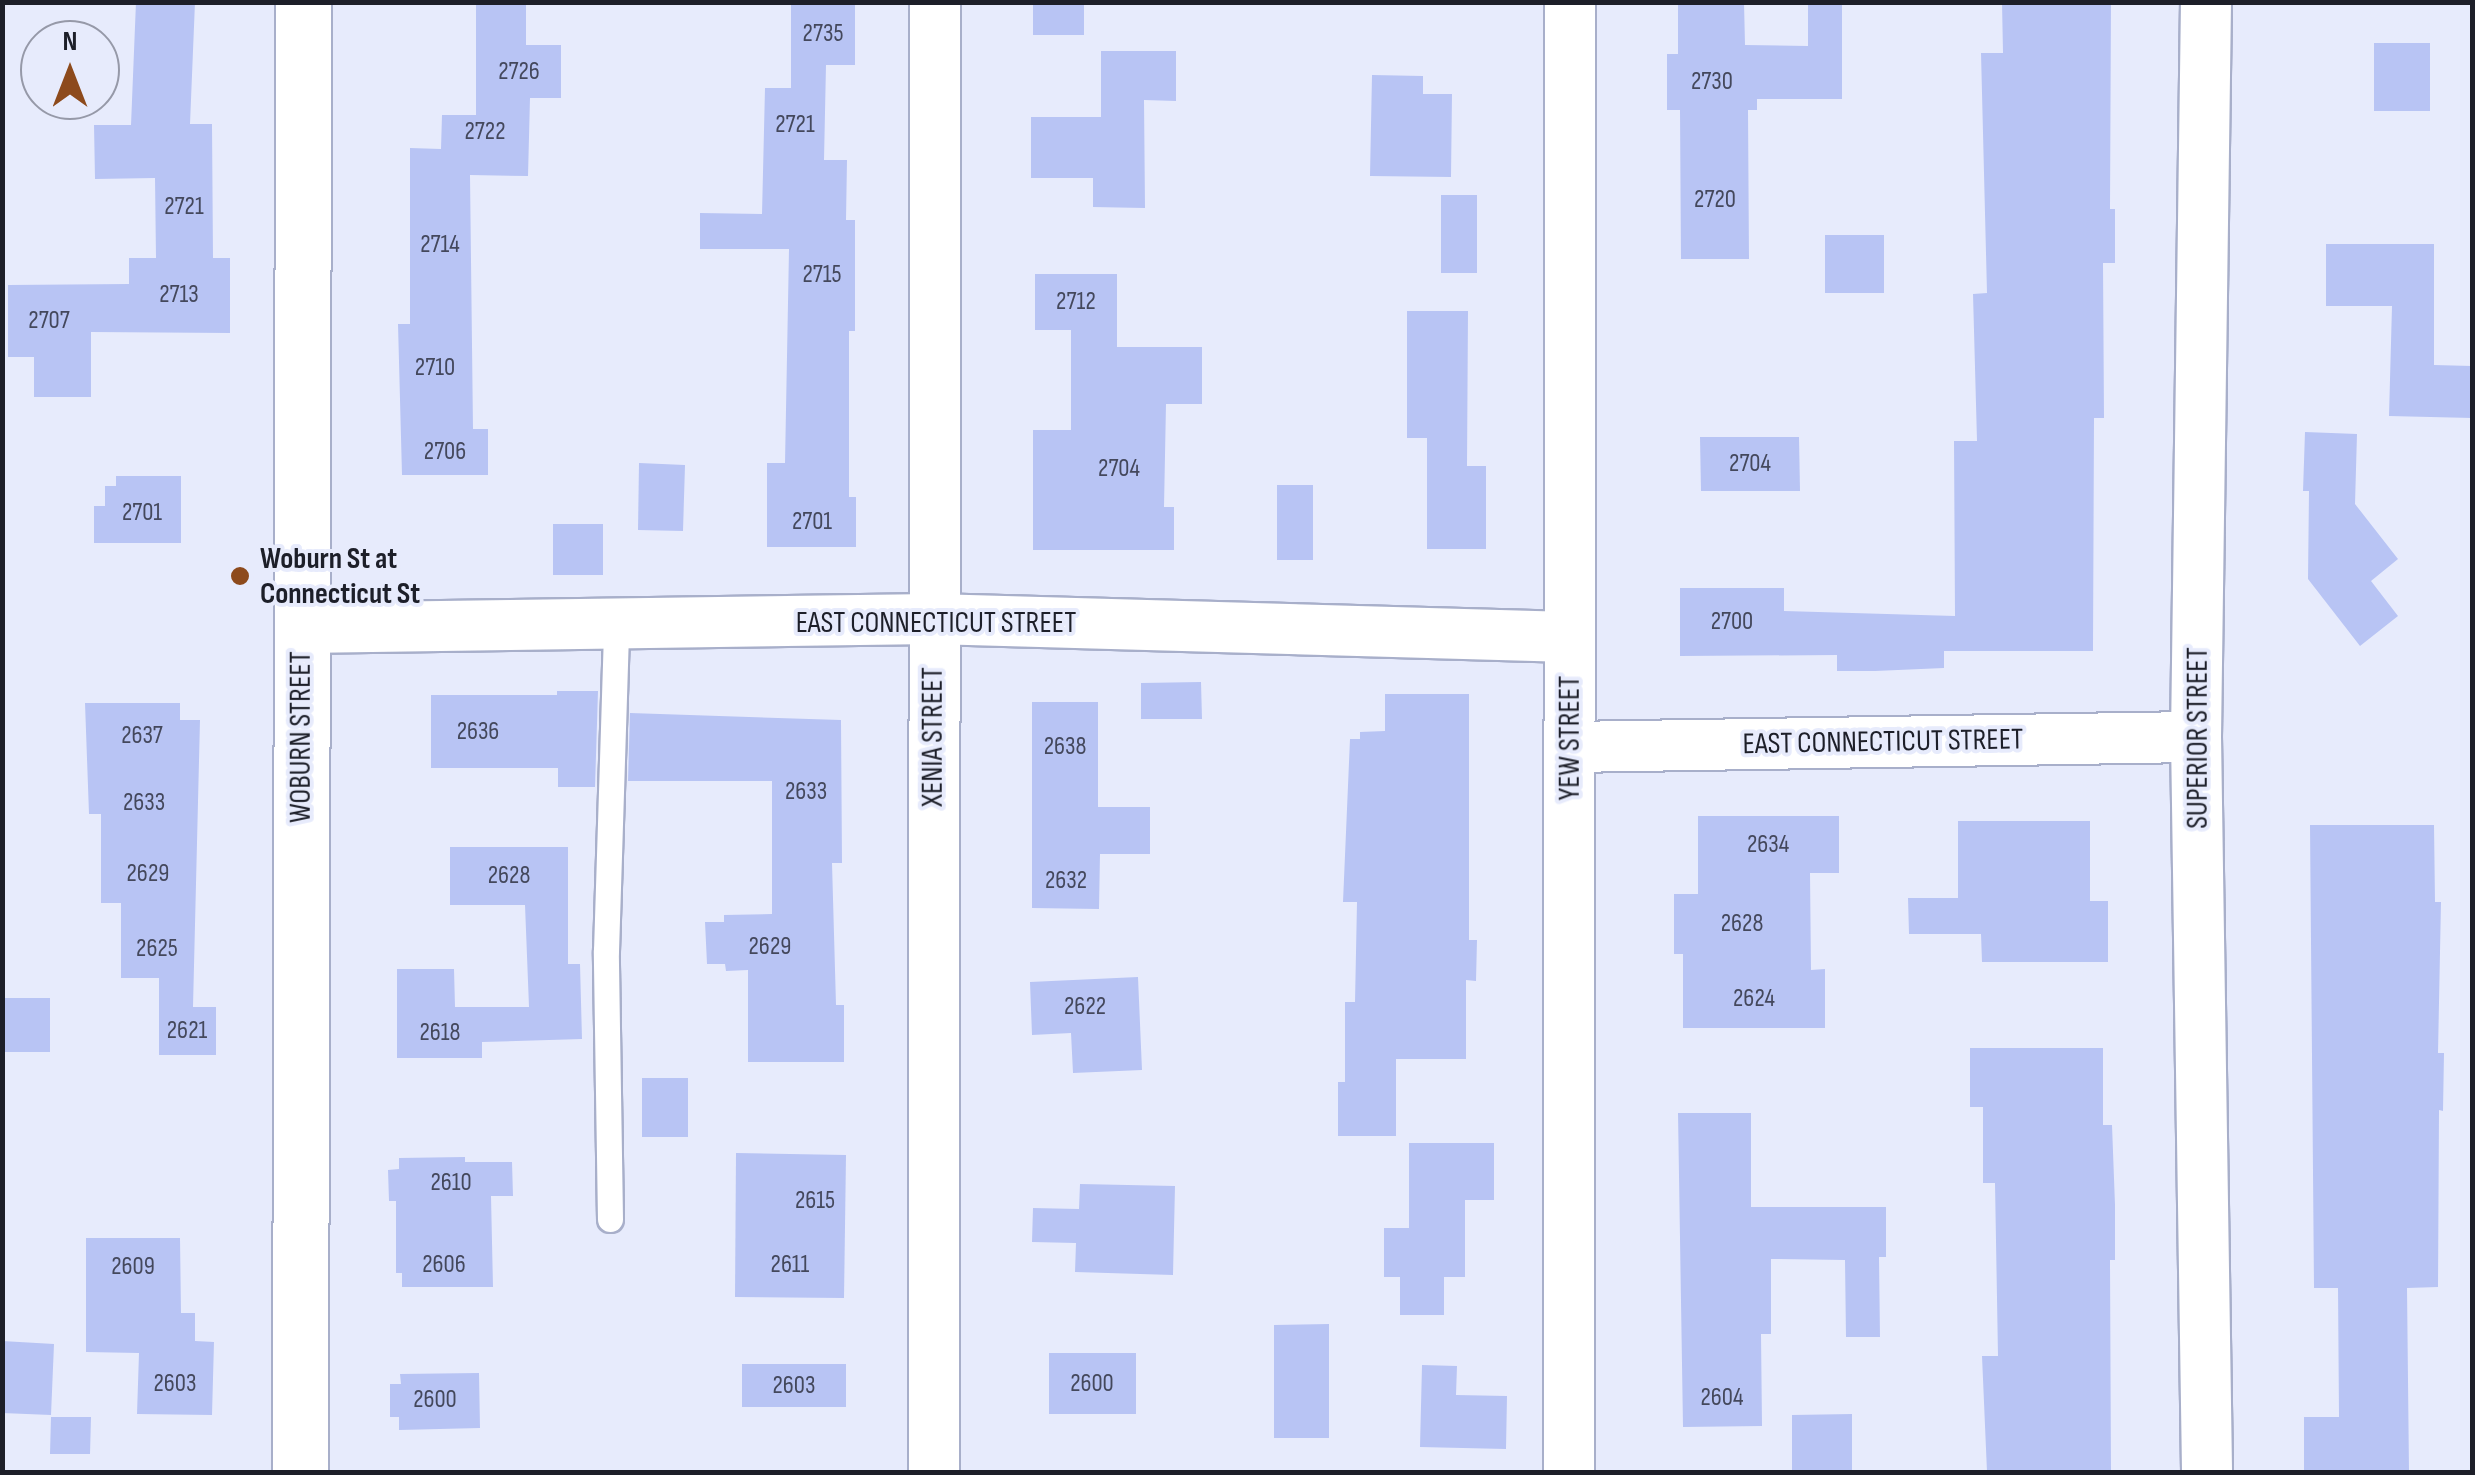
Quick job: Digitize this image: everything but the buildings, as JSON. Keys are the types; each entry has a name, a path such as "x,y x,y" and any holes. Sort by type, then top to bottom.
{"main road":[{"name":"WOBURN STREET","path":"300,1472 303,2"}],"street":[{"name":"XENIA STREET","path":"934,1472 935,2"},
{"name":"YEW STREET","path":"1569,1472 1570,2"},
{"name":"SUPERIOR STREET","path":"2206,2 2196,737 2207,1472"},
{"name":"EAST CONNECTICUT STREET","path":"302,628 616,627 932,619 1570,637"},
{"name":"EAST CONNECTICUT STREET","path":"1570,747 2196,737"}],"lane":[{"path":"610,1219 606,951 616,627"}],"place":[{"name":"Woburn St at Connecticut St","path":"240,576"}]}
